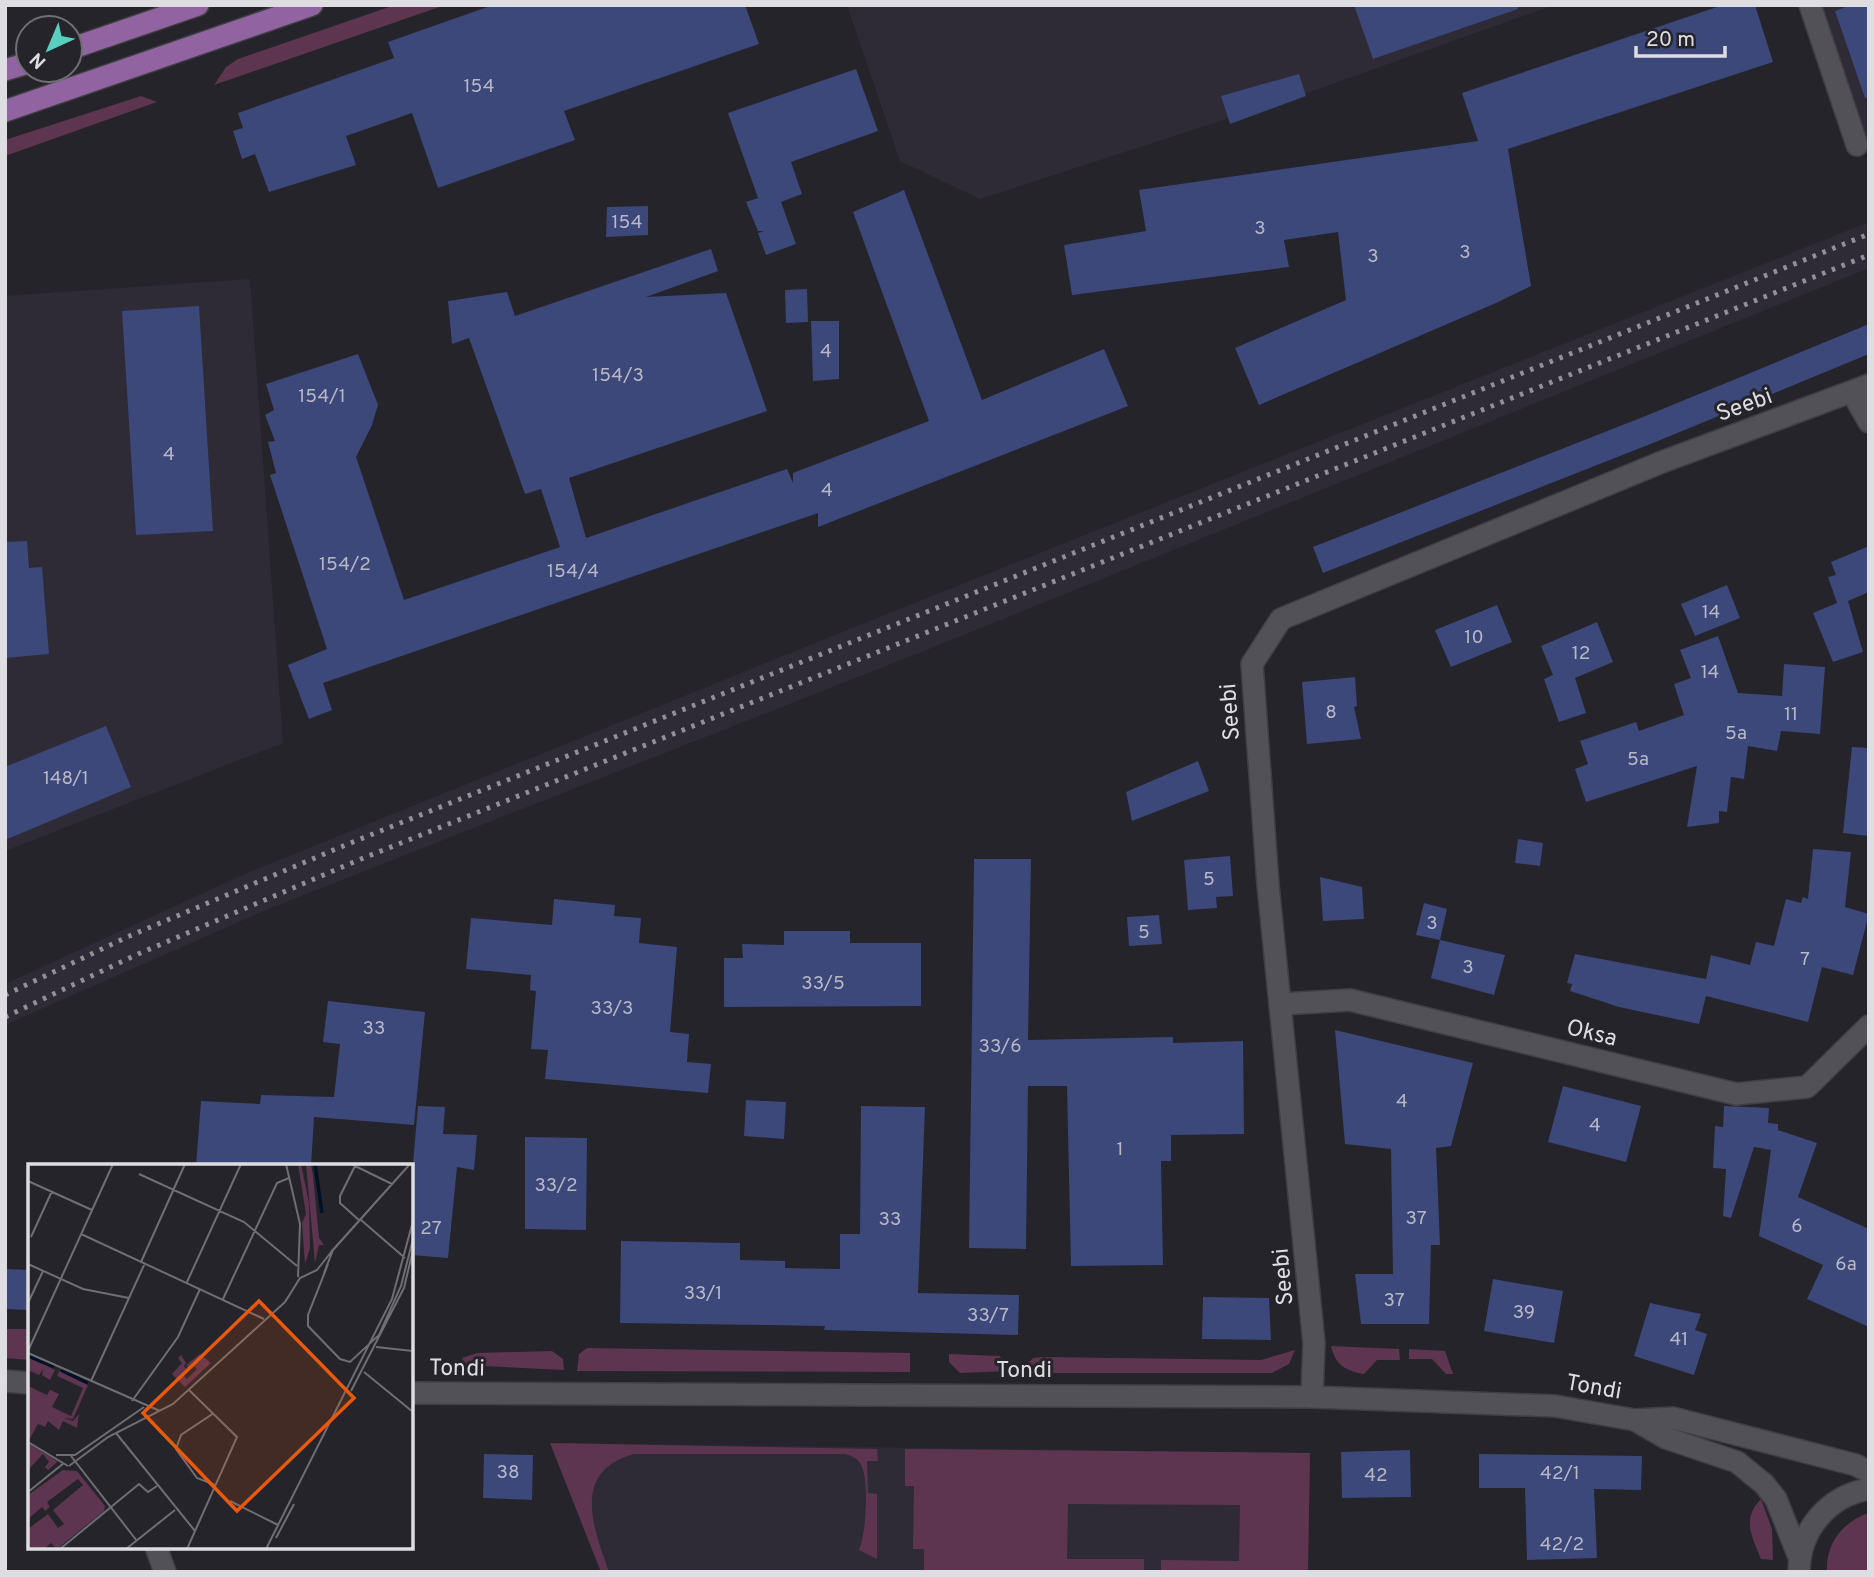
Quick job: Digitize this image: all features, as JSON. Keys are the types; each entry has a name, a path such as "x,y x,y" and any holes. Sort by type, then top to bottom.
{"main road":[{"path":"84,44 198,5"},
{"path":"5,111 312,5"}],"street":[{"path":"1810,5 1857,145"},
{"path":"1861,388 1869,422"},
{"name":"Seebi","path":"1312,1397 1314,1343 1268,885 1252,664 1281,619 1662,462 1861,388"},
{"name":"Oksa","path":"1281,1004 1350,1000 1736,1094 1807,1087 1869,1026"},
{"path":"5,1381 28,1383"},
{"name":"Tondi","path":"413,1393 1312,1397 1555,1406 1635,1420 1673,1418 1856,1465 1869,1472"},
{"name":"Tondi","path":"1635,1420 1666,1438 1737,1462 1764,1484 1776,1499 1799,1564"},
{"path":"1799,1564 1817,1517 1831,1504 1852,1492 1869,1489"},
{"path":"157,1549 165,1572"}],"shaded area":[{"path":"395,5 445,5 214,85 226,67 238,59"},
{"path":"847,5 1554,5 1304,94 980,199 900,161"},
{"path":"1820,5 1869,5 1869,145 1868,145"},
{"path":"141,96 157,102 5,156 5,140"},
{"path":"1869,222 1869,268 919,653 268,909 5,1025 5,984 247,873"},
{"path":"250,279 283,743 5,851 5,296"},
{"path":"5,1329 28,1329 28,1360 5,1358"},
{"path":"1331,1346 1399,1349 1400,1360 1377,1360 1364,1374 1358,1373 1338,1362"},
{"path":"587,1348 910,1353 910,1372 577,1371 579,1354"},
{"path":"1409,1349 1445,1351 1453,1374 1446,1374 1432,1359 1409,1359"},
{"path":"1295,1350 1289,1364 1272,1373 1023,1373 1023,1368 1033,1358 1043,1357 1261,1360"},
{"path":"552,1351 563,1359 564,1370 465,1365 462,1358 477,1353"},
{"path":"949,1354 999,1356 1008,1363 1009,1371 960,1373 949,1362"},
{"path":"550,1443 1310,1453 1308,1572 601,1572"},
{"path":"550,1443 877,1449 878,1461 867,1461 868,1493 877,1494 877,1559 859,1550 865,1521 865,1484 861,1464 851,1456 634,1454 614,1462 601,1473 594,1487 593,1519 609,1572 601,1572"},
{"path":"905,1449 1310,1453 1308,1572 1161,1572 1161,1560 1239,1561 1240,1505 1068,1504 1067,1559 1144,1559 1144,1572 924,1572 924,1549 913,1549 914,1486 905,1486"},
{"path":"1761,1499 1772,1529 1773,1560 1761,1559 1750,1528 1751,1514"},
{"path":"1869,1513 1869,1572 1827,1572 1829,1552 1838,1535 1851,1522"}],"building":[{"path":"493,5 745,5 759,44 564,111 575,140 438,188 412,113 346,136 356,165 269,192 255,154 242,159 233,131 243,128 238,113 394,58 388,42"},
{"path":"1354,5 1518,5 1518,9 1373,59"},
{"path":"1723,5 1755,5 1773,62 1508,149 1531,286 1496,303 1259,405 1235,348 1346,300 1338,232 1284,240 1289,267 1072,295 1064,245 1146,231 1139,190 1478,141 1462,93"},
{"path":"1851,5 1869,5 1869,97 1865,98 1835,11"},
{"path":"856,69 878,131 791,162 802,194 781,202 796,244 766,255 758,233 764,231 758,231 746,202 758,198 728,113"},
{"path":"1299,74 1306,96 1230,124 1221,96"},
{"path":"904,190 982,400 1104,349 1128,406 818,527 818,513 323,683 332,710 309,719 288,665 327,649 270,475 276,473 268,442 275,441 265,415 274,410 266,384 358,354 378,405 372,425 356,457 404,600 560,547 541,489 525,494 469,338 452,344 448,301 507,292 515,316 711,249 718,271 646,297 726,293 767,411 569,478 586,538 787,469 793,483 793,473 929,421 853,212"},
{"path":"648,206 648,235 606,237 607,207"},
{"path":"807,289 808,322 786,323 785,290"},
{"path":"199,306 213,531 136,535 122,311"},
{"path":"811,321 839,321 839,379 813,381"},
{"path":"1869,324 1869,354 1653,443 1323,573 1313,547 1648,415"},
{"path":"27,541 29,568 42,567 49,654 5,658 5,542"},
{"path":"1869,546 1869,592 1848,601 1863,652 1833,662 1813,613 1837,603 1828,577 1836,575 1831,562"},
{"path":"1727,585 1740,618 1695,636 1681,604"},
{"path":"1497,605 1512,642 1451,667 1435,630"},
{"path":"1597,622 1613,662 1575,678 1586,713 1559,722 1544,679 1553,675 1541,646"},
{"path":"1718,636 1738,693 1782,696 1784,664 1825,667 1820,734 1781,731 1777,751 1748,746 1744,779 1731,777 1727,812 1719,811 1719,823 1687,827 1697,766 1586,802 1575,769 1588,764 1580,741 1636,722 1639,731 1684,715 1674,684 1691,678 1680,650"},
{"path":"1355,677 1357,706 1354,707 1361,739 1307,744 1302,682"},
{"path":"106,726 131,787 5,840 5,767"},
{"path":"1852,747 1869,748 1869,836 1843,833"},
{"path":"1198,761 1209,791 1132,821 1126,792"},
{"path":"1518,839 1543,843 1540,866 1515,863"},
{"path":"1813,849 1851,852 1845,907 1869,914 1853,975 1822,967 1808,1022 1706,996 1699,1024 1619,1007 1570,991 1572,984 1567,983 1575,954 1706,979 1711,955 1750,965 1756,942 1774,946 1786,899 1801,903 1803,897 1808,899"},
{"path":"1230,856 1233,896 1216,897 1217,908 1188,910 1184,860"},
{"path":"974,859 1031,859 1028,1040 1173,1037 1173,1043 1243,1041 1244,1134 1171,1135 1171,1161 1161,1161 1163,1265 1071,1266 1067,1086 1028,1086 1026,1249 969,1248"},
{"path":"1320,877 1362,887 1364,919 1323,921"},
{"path":"554,899 615,905 614,916 641,918 639,943 677,947 670,1032 689,1034 687,1062 711,1064 708,1093 545,1079 548,1050 531,1049 536,991 530,990 531,975 466,969 471,918 552,925"},
{"path":"1424,903 1447,909 1440,940 1416,935"},
{"path":"1159,915 1162,944 1129,946 1127,917"},
{"path":"784,931 850,931 850,943 921,943 921,1006 724,1007 724,958 743,958 742,944 784,945"},
{"path":"1440,940 1505,955 1494,995 1431,978"},
{"path":"328,1001 425,1012 414,1125 314,1117 311,1164 196,1164 201,1101 260,1104 261,1095 334,1097 340,1044 323,1042"},
{"path":"1335,1030 1473,1063 1451,1146 1436,1148 1440,1245 1431,1245 1429,1324 1361,1324 1355,1274 1393,1274 1391,1149 1345,1144"},
{"path":"1563,1086 1641,1106 1626,1162 1548,1142"},
{"path":"746,1100 786,1102 784,1139 744,1136"},
{"path":"418,1106 445,1107 443,1134 477,1135 474,1170 457,1167 448,1258 413,1255 413,1164"},
{"path":"861,1106 925,1107 918,1293 1019,1295 1018,1335 824,1330 825,1326 620,1323 621,1241 740,1243 740,1260 785,1261 785,1268 840,1269 840,1234 860,1234"},
{"path":"1724,1106 1769,1108 1768,1123 1778,1124 1778,1130 1817,1143 1798,1197 1869,1229 1869,1327 1807,1299 1823,1265 1759,1236 1771,1150 1754,1147 1731,1218 1723,1216 1726,1169 1713,1168 1715,1126 1723,1127"},
{"path":"525,1137 587,1138 586,1230 525,1229"},
{"path":"5,1269 28,1270 28,1310 5,1309"},
{"path":"1493,1279 1563,1291 1554,1343 1484,1331"},
{"path":"1203,1297 1269,1298 1271,1340 1202,1339"},
{"path":"1650,1303 1701,1314 1695,1330 1707,1334 1694,1375 1634,1356"},
{"path":"1410,1450 1411,1497 1342,1498 1341,1452"},
{"path":"484,1454 533,1455 532,1500 483,1498"},
{"path":"1479,1454 1642,1456 1641,1490 1594,1489 1597,1558 1527,1560 1525,1488 1479,1488"}],"railway":[{"path":"5,995 127,937 348,844 1869,234"},
{"path":"5,1017 138,954 361,859 1869,255"}]}
